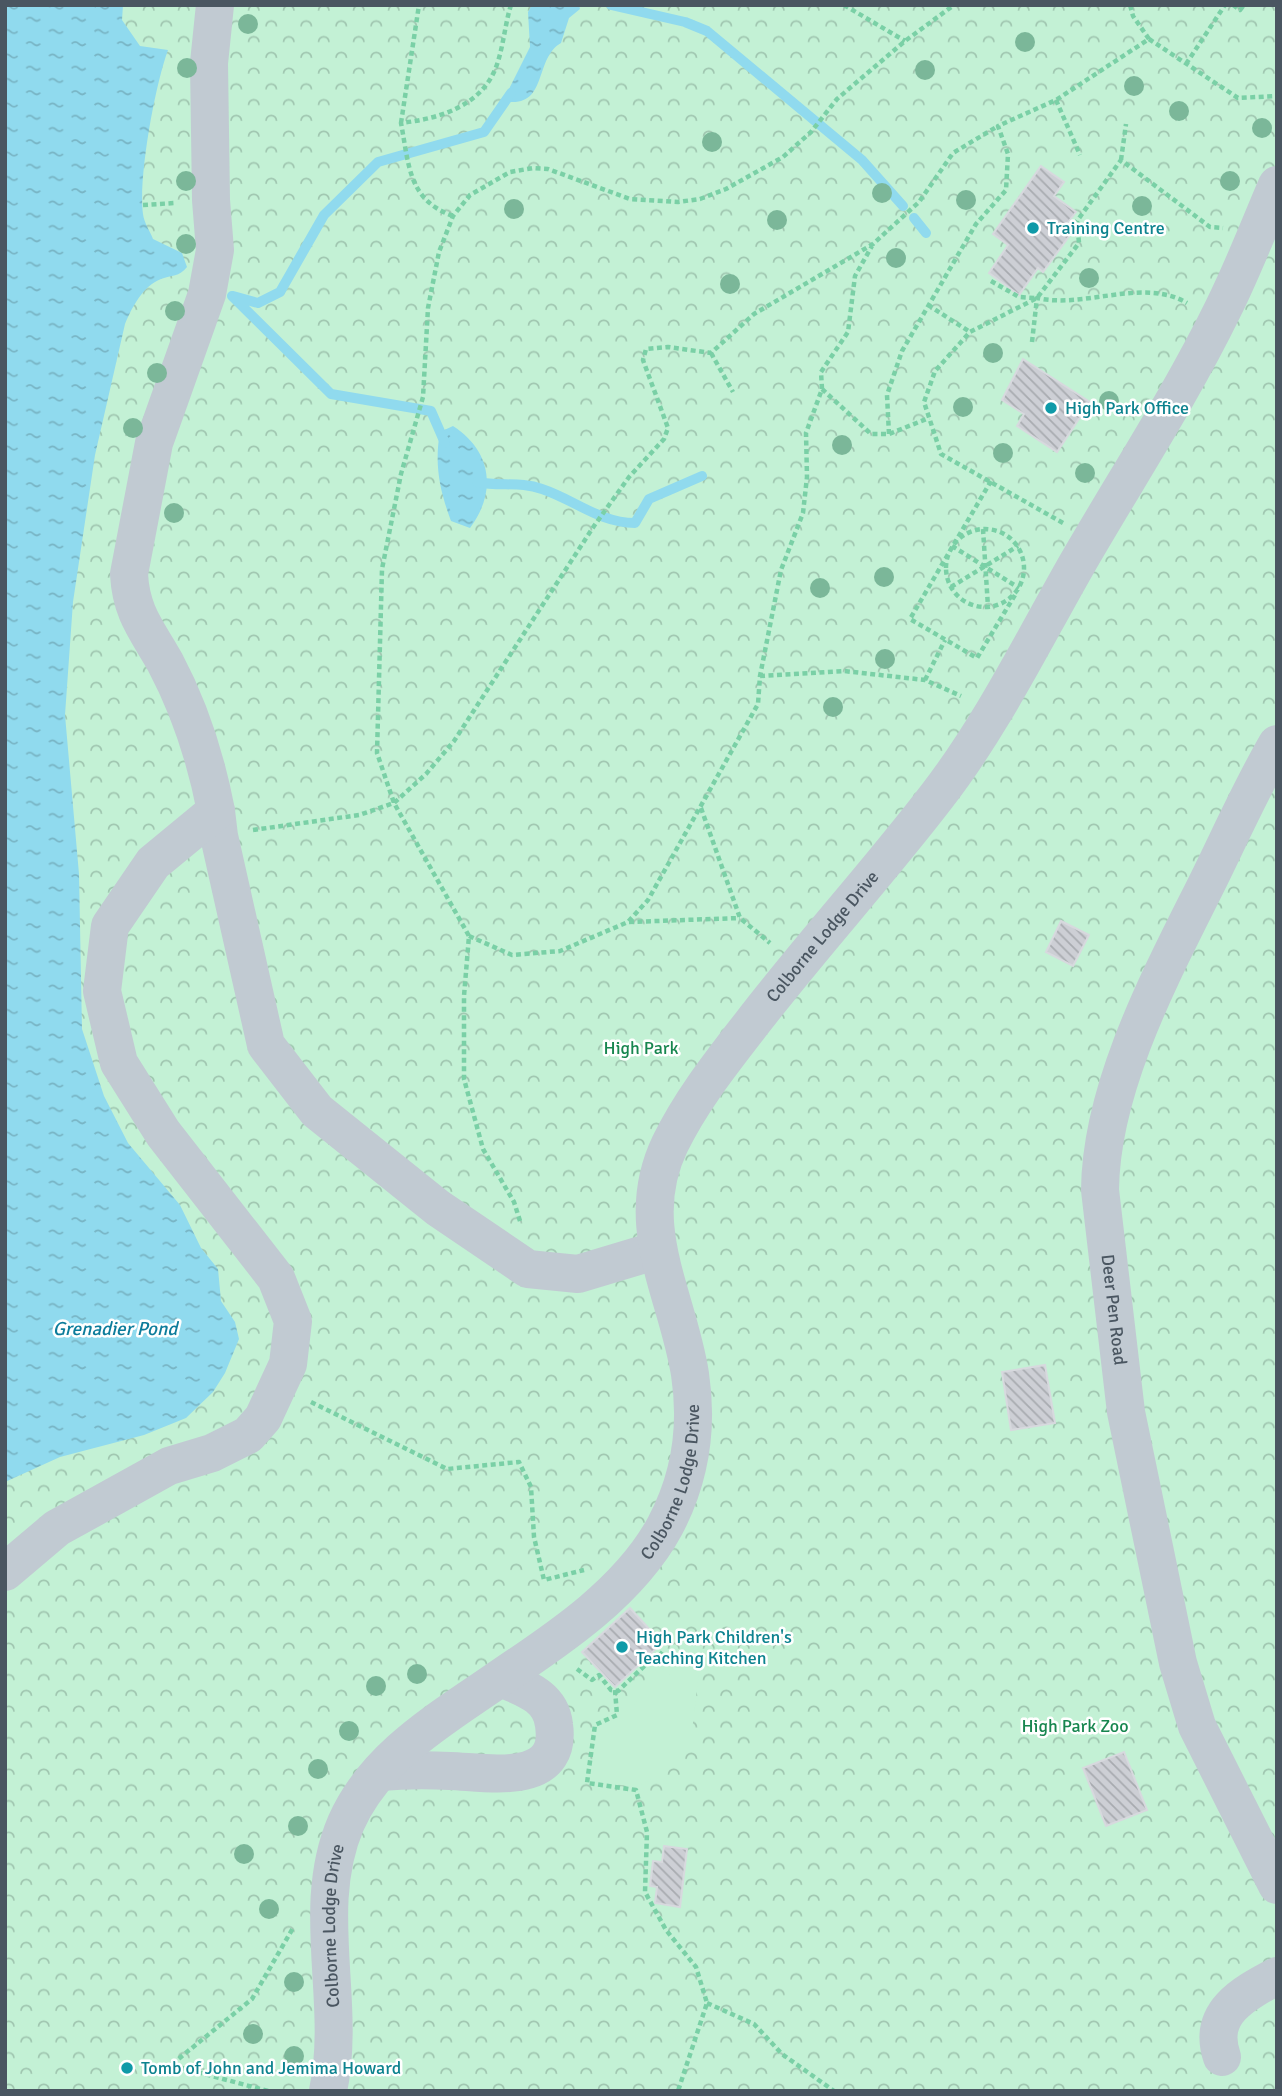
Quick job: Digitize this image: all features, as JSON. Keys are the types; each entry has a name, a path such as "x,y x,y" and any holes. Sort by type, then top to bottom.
{"street":[{"path":"215,5 209,63 211,200 215,250 207,294 153,443 129,574 130,593 137,617 165,662 196,730 266,1045 317,1111 438,1208 528,1269 578,1274 658,1250"},
{"name":"Colborne Lodge Drive","path":"328,2091 333,2053 328,1922 333,1867 346,1823 380,1772 422,1731 501,1678 605,1600 652,1547 685,1480 694,1431 689,1369 658,1250 652,1208 655,1187 670,1144 697,1094 786,979 939,793 991,713 1221,313 1277,185"},
{"name":"Deer Pen Road","path":"1277,744 1179,940 1134,1041 1100,1156 1100,1190 1126,1412 1178,1663 1198,1726 1277,1885"},
{"path":"5,1572 57,1528 169,1466 212,1452 248,1435 262,1418 288,1364 293,1321 289,1305 276,1278 163,1133 119,1063 102,991 110,926 153,863 217,823"},
{"path":"380,1772 417,1769 501,1775 526,1772 540,1764 555,1738 549,1709 534,1693 501,1678"},
{"path":"1222,2057 1218,2031 1222,2017 1236,2000 1277,1976"}],"path":[{"path":"419,5 401,124 418,193 434,208 453,216"},
{"path":"401,124 456,110 484,87 494,73 511,5"},
{"path":"844,5 905,41"},
{"path":"528,1269 522,1228 514,1202 483,1149 464,1079 464,996 469,936 394,803 377,753 382,569 415,419 423,397 428,308 439,252 453,216 470,195 510,172 533,168 561,172 630,199 688,203 726,189 769,167 811,132 837,99 905,41 954,5"},
{"path":"1130,5 1133,16 1149,39 1238,98 1277,96"},
{"path":"1186,64 1225,5"},
{"path":"1233,5 1240,10 1244,5"},
{"path":"217,823 359,815 394,803 426,774 454,741 594,526 629,477 664,439 668,428 643,360 646,349 668,348 711,353 754,314 873,244 919,202 953,153 998,127 1056,100 1149,39"},
{"path":"1056,100 1080,155"},
{"path":"1070,526 941,454 924,402 935,371 970,332 1037,298 1079,243 1077,221 1121,160 1126,124"},
{"path":"889,434 887,395 902,351 976,224 1006,190 1008,154 998,127"},
{"path":"1121,160 1210,227 1230,229"},
{"path":"628,922 648,900 758,705 760,676 781,570 803,513 807,477 806,433 822,389 821,372 848,332 855,276 873,244"},
{"path":"991,281 1019,297 1057,302 1138,294 1168,294 1192,306"},
{"path":"1032,342 1037,298"},
{"path":"928,305 970,332"},
{"path":"711,353 733,392"},
{"path":"822,389 871,434 889,434 929,418"},
{"path":"991,481 910,619 976,658 1033,566"},
{"path":"1055,533 1062,522"},
{"path":"983,529 988,607"},
{"path":"983,529 997,530 1018,547 1024,560 1024,574 1012,598 988,607 973,606 960,599 951,587 947,560 953,546 971,531 983,529"},
{"path":"953,546 1019,588"},
{"path":"951,587 986,569 1018,547"},
{"path":"925,680 945,639"},
{"path":"760,676 844,671 925,680 969,700"},
{"path":"701,807 740,918 775,946"},
{"path":"469,936 512,955 560,951 628,922 740,918"},
{"path":"277,1390 314,1403 447,1469 519,1462 531,1488 534,1537 544,1580 559,1575"},
{"path":"615,1690 659,1652 669,1660"},
{"path":"571,1665 592,1680 598,1675 611,1690 615,1690"},
{"path":"615,1690 617,1715 595,1725 587,1783 636,1790 647,1832 645,1892 666,1930 696,1967 707,2003 678,2091"},
{"path":"268,2091 171,2065 251,1999 296,1924"},
{"path":"707,2003 754,2024 782,2054 834,2091"}],"green space":[{"name":"High Park","path":"5,5 1277,5 1277,2091 5,2091"},
{"path":"699,1636 703,1637 692,1732 683,1747 652,1779 635,1787 593,1781 597,1733 665,1680"}],"water":[{"name":"Grenadier Pond","path":"5,5 123,5 122,20 140,46 168,50 149,132 143,178 143,214 153,239 182,253 187,267 149,287 135,304 125,324 95,455 73,602 65,715 79,874 82,1029 104,1096 128,1143 180,1205 201,1248 218,1269 221,1301 235,1322 239,1339 225,1373 213,1392 186,1418 144,1435 60,1457 5,1482"},
{"path":"532,5 579,5 580,9 569,18 561,43 552,50 534,91 528,98 518,102 503,101 530,47 528,12"},
{"path":"453,426 476,447 486,473 484,500 470,528 451,521 439,478 440,432"}],"building":[{"name":"Training Centre","path":"1041,166 1064,182 1054,196 1076,212 1066,225 1073,231 1043,272 1038,268 1019,295 989,273 1008,245 993,234"},
{"name":"High Park Office","path":"1023,359 1090,402 1057,452 1017,426 1024,414 1002,400"},
{"path":"1061,921 1089,935 1073,966 1046,952"},
{"path":"1045,1365 1055,1423 1011,1430 1002,1372"},
{"name":"High Park Children's Teaching Kitchen","path":"630,1608 662,1643 615,1687 582,1652"},
{"path":"1124,1752 1147,1810 1106,1826 1083,1768"},
{"path":"664,1846 687,1849 680,1907 655,1903 657,1887 650,1886 653,1861 662,1862"}],"waterway":[{"path":"611,5 685,22 707,31 862,160 903,206"},
{"path":"233,296 258,303 280,292 324,215 378,162 484,132 511,93"},
{"path":"914,218 926,233"},
{"path":"232,296 331,394 431,411 445,443"},
{"path":"477,482 534,487 610,519 635,523 649,499 702,476"}],"place":[{"name":"Training Centre","path":"1033,228"},
{"name":"High Park Office","path":"1051,408"},
{"name":"High Park Children's Teaching Kitchen","path":"622,1647"},
{"name":"Tomb of John and Jemima Howard","path":"127,2068"}],"park label":[{"name":"High Park Zoo","path":"1075,1726"}]}
